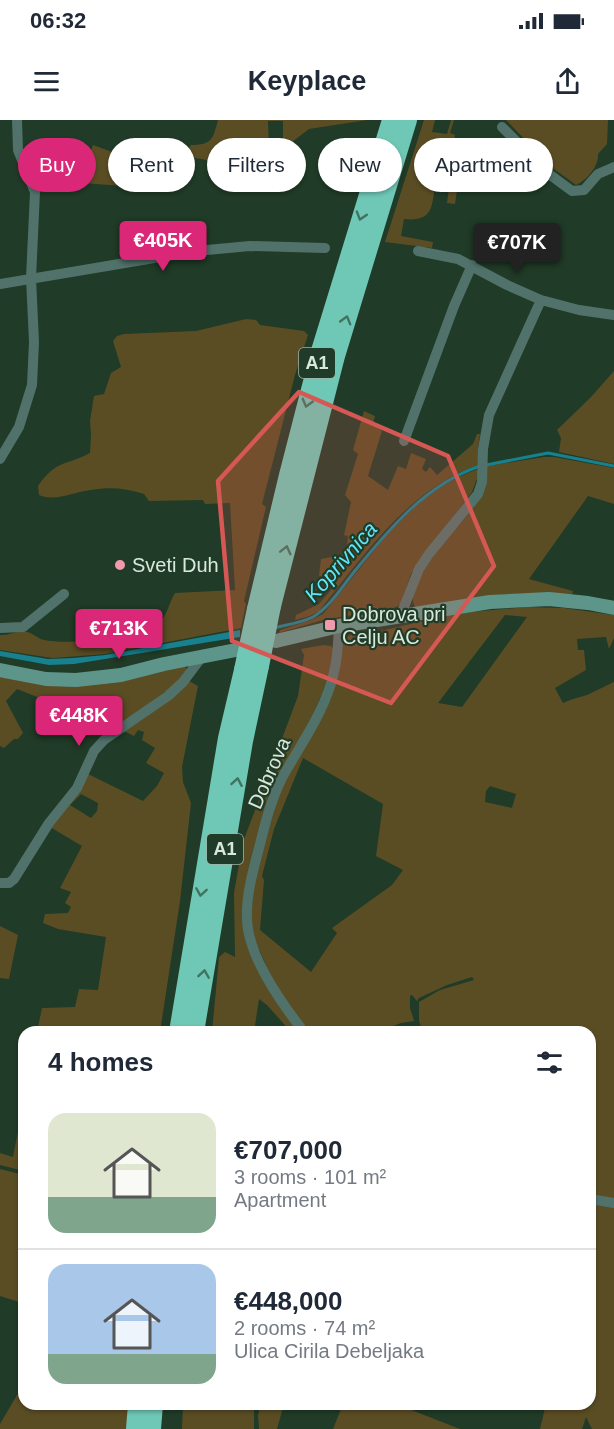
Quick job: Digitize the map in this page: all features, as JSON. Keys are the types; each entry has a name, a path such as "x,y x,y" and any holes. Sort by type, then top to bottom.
{"highway":[{"name":"A1","path":"179,1026 227,738 251,668 288,475 320,351 391,120"},
{"name":"A1","path":"264,608 336,356 408,120"},
{"name":"A1","path":"196,1026 244,741 251,668"},
{"path":"135,1429 137,1410"},
{"path":"152,1429 154,1410"}],"street":[{"path":"0,459 19,427 32,386 34,342 31,278 35,192 18,150 18,120"},
{"path":"502,127 549,174 572,191 584,190 598,174 614,167"},
{"path":"0,284 196,251 250,246 325,248"},
{"path":"418,251 458,259 541,300 579,310 614,315"},
{"path":"404,441 454,306 472,266"},
{"path":"400,617 413,580 424,562 478,494 482,482 483,449 489,415 541,300"},
{"path":"0,628 22,627 64,594"},
{"path":"276,641 339,626 443,608 530,599 588,603 614,608"},
{"name":"Dobrova","path":"299,1026 264,970 250,939 247,920 248,900 251,878 270,807 281,781 322,704 334,674 339,626"},
{"path":"0,670 46,679 76,680 121,675 236,650"},
{"path":"5,883 14,879 49,823 77,788 94,751 111,734 168,696 183,682 201,658"},
{"path":"596,1200 614,1203"}],"highlighted area":[{"path":"299,392 448,456 494,566 391,703 232,641 218,481"}],"shaded area":[{"path":"218,120 367,120 309,129 297,138 283,138 283,121 268,121 269,138 211,138"},
{"path":"424,120 435,120 432,132 447,134 451,120 454,120 450,133 455,135 455,138 418,138"},
{"path":"506,120 608,120 607,144 598,154 597,163 592,172 576,185 553,168 553,138 523,138"},
{"path":"207,142 207,160 195,158 195,145"},
{"path":"96,146 108,150 108,185 96,184"},
{"path":"414,151 414,192 434,192 433,200 425,216 404,219 401,236 433,242 432,248 385,242"},
{"path":"448,192 457,192 455,204 447,203"},
{"path":"246,319 256,320 260,325 304,331 308,335 295,375 262,504 266,507 244,601 246,604 241,628 105,654 52,658 0,650 0,635 20,632 29,633 44,640 69,642 102,640 134,634 147,630 161,621 175,593 235,590 230,503 205,504 203,500 149,501 144,494 111,488 45,497 39,495 38,486 56,467 90,453 90,421 94,396 104,394 111,373 121,367 113,341 117,336 196,331"},
{"path":"614,371 614,464 559,452 561,438 557,430"},
{"path":"364,411 375,416 373,424 382,431 368,476 388,490 398,466 406,469 411,453 426,459 422,469 426,472 430,467 437,475 473,444 477,434 480,434 478,448 481,464 455,475 410,506 371,546 319,611 295,620 296,615 319,604 338,579 337,576 319,576 321,559 346,554 348,536 344,535 351,502 345,495 358,454 353,450"},
{"path":"544,457 614,468 614,504 588,496 529,579 573,591 572,595 513,594 416,608 413,598 416,585 434,556 474,506 487,466"},
{"path":"481,468 472,492 411,574 400,605 389,610 326,619 279,633 280,630 323,614 392,529 411,510 432,493 455,479"},
{"path":"528,607 564,608 614,615 614,638 609,649 606,637 577,639 578,650 584,650 586,670 555,688 563,703 614,682 614,1429 592,1429 586,1417 582,1429 540,1429 545,1410 596,1410 596,1026 421,1026 419,1002 440,990 474,980 472,977 447,985 417,1001 412,995 410,996 410,1008 414,1021 393,1026 303,1026 272,979 251,931 253,882 280,791 346,638 355,633 372,633 458,613","holes":["505,615 527,617 462,707 438,703","303,758 383,804 376,856 403,870 392,885 332,928 337,933 311,972 260,930 264,880 262,876 274,829","490,786 516,794 512,808 485,802 486,791"]},
{"path":"331,646 334,650 331,669 318,705 281,774 243,924 298,1026 286,1026 259,999 255,1026 213,1026 219,957 225,952 235,957 234,893 243,842 298,696 304,655 301,649"},
{"path":"185,666 187,670 172,687 107,735 105,730 107,717 75,712 17,689 6,701 23,733 4,748 0,746 0,677 49,684"},
{"path":"189,681 198,686 182,767 183,782 191,803 180,901 161,1026 38,1026 42,1008 75,1007 79,989 98,990 106,937 58,929 43,923 45,914 68,913 71,907 65,903 71,892 60,888 82,846 50,827 88,774 143,801 157,786 164,773 146,763 155,748 142,740 144,732 138,730 134,736 124,731 158,708","holes":["81,794 98,803 97,811 91,818 70,805"]},
{"path":"0,926 18,935 9,979 0,978"},
{"path":"18,1131 18,1170 0,1165 0,1153 13,1157"},
{"path":"0,1169 18,1174 18,1302 0,1296"},
{"path":"18,1393 18,1410 128,1410 127,1429 0,1429 0,1424"},
{"path":"183,1410 254,1410 254,1429 182,1429"},
{"path":"259,1410 282,1410 277,1429 259,1429"},
{"path":"341,1410 411,1410 460,1429 333,1429"}],"water":[{"path":"240,630 240,637 74,664 49,665 0,656 0,651 48,659 105,655"}],"waterway":[{"name":"Koprivnica","path":"486,465 548,453 614,466"},
{"name":"Koprivnica","path":"273,628 304,621 319,613 381,540 410,510 442,485 480,466"}],"place":[{"name":"Sveti Duh","path":"120,565"},
{"name":"Dobrova pri Celju AC","path":"330,625"}]}
